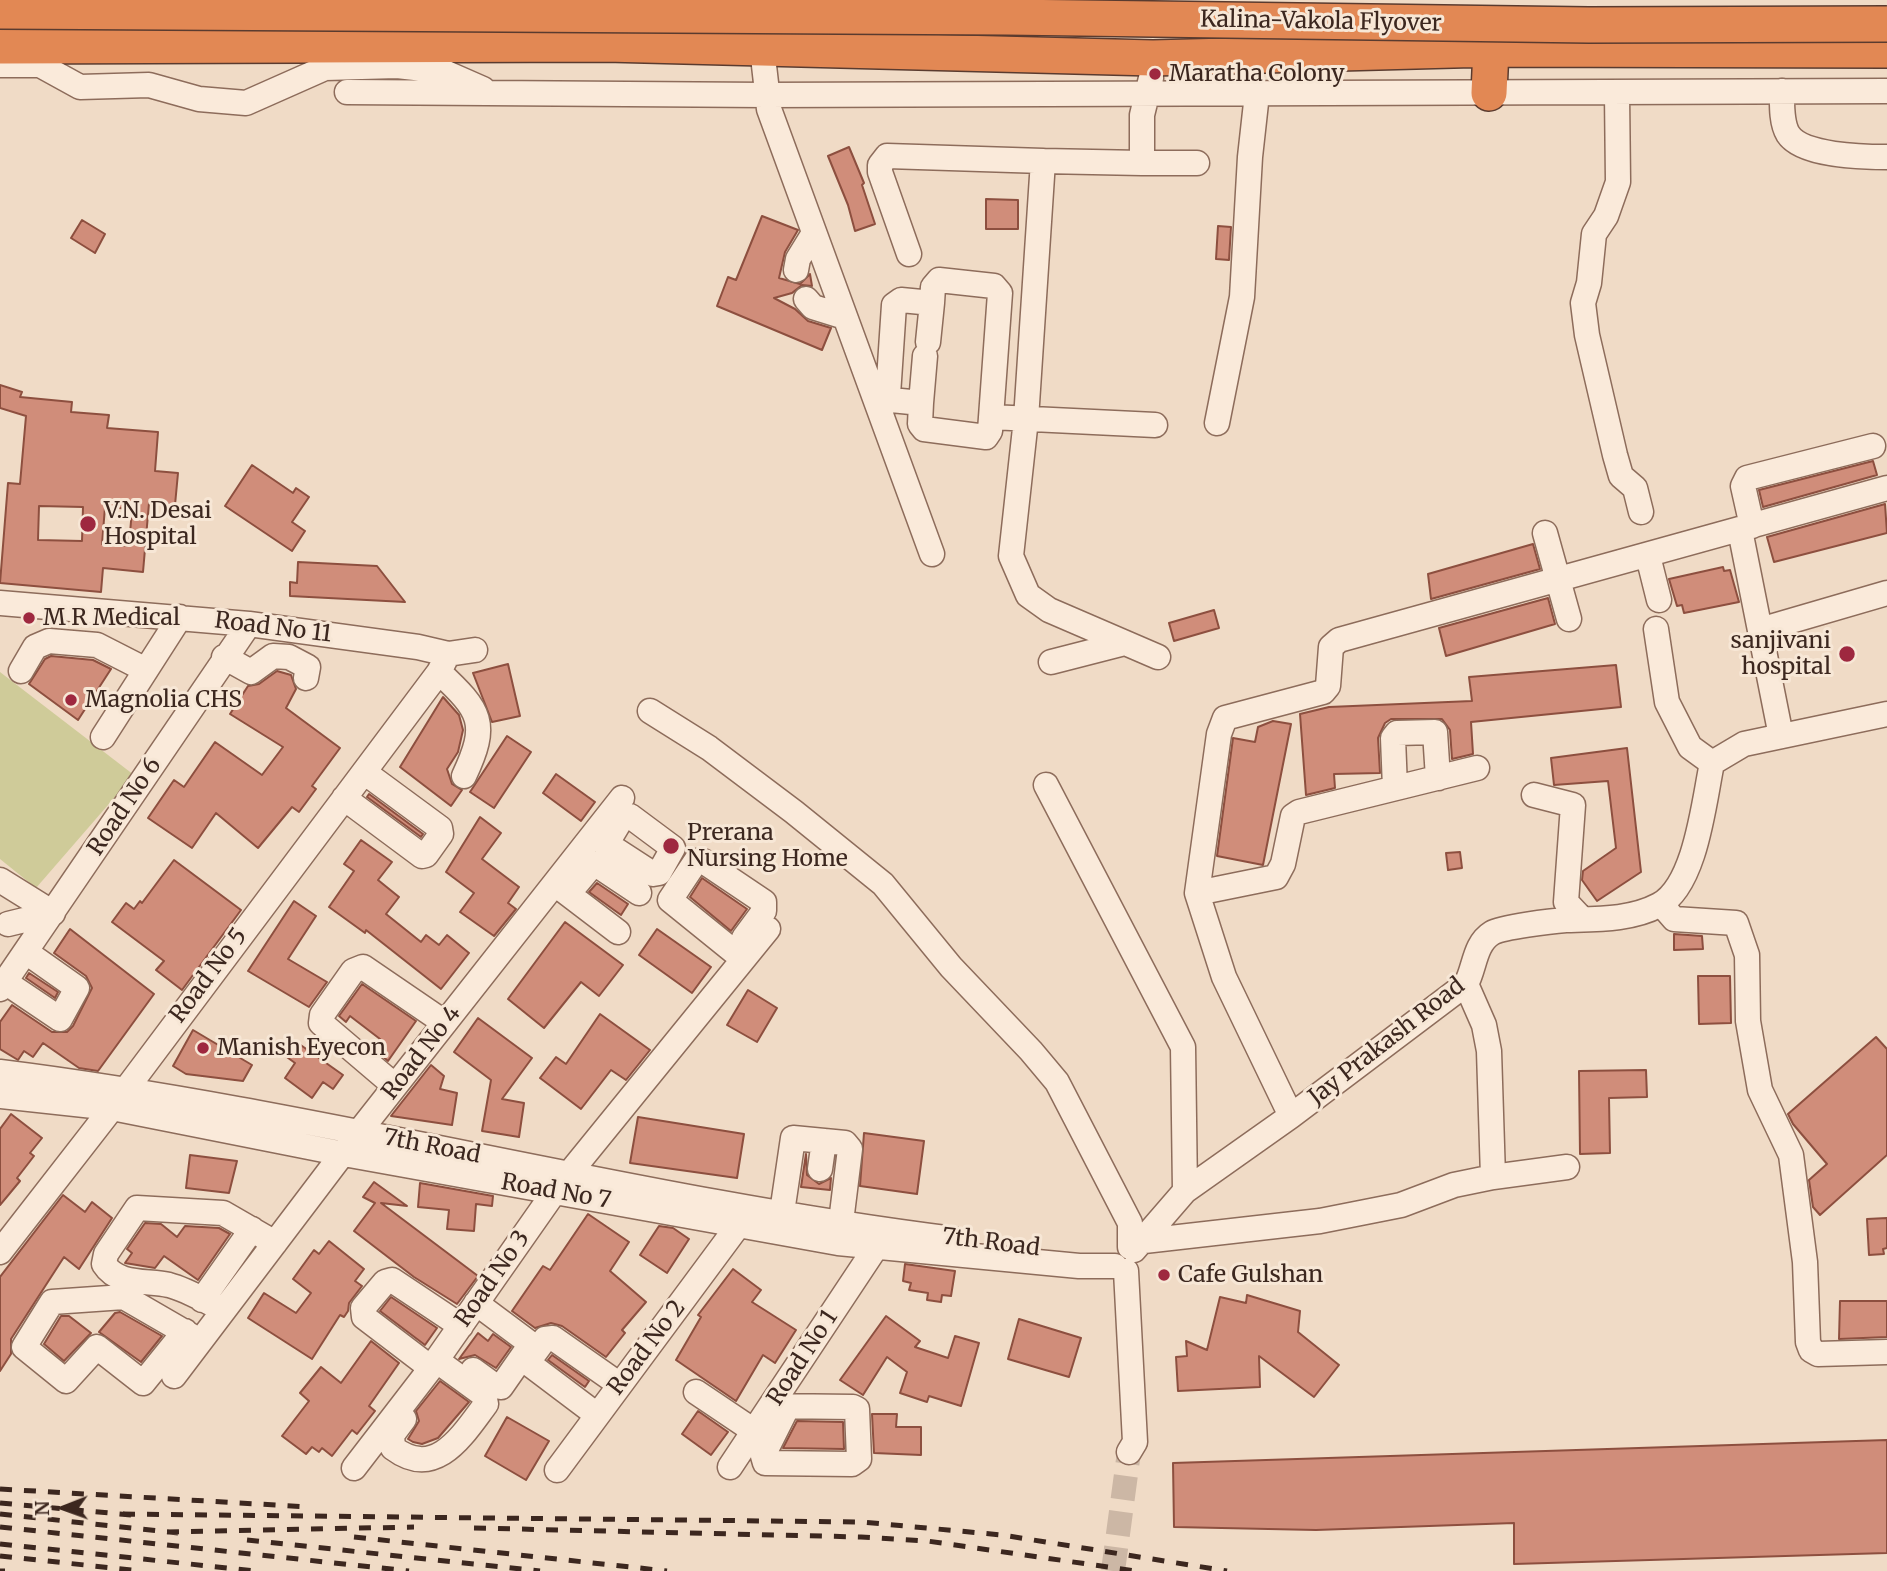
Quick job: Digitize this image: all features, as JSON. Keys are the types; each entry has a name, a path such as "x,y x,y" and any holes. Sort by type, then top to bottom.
{"highway":[{"path":"0,36 705,33 1026,39 1103,30 1166,0"},
{"path":"1234,55 1240,0"},
{"path":"1282,55 1293,0"},
{"name":"Kalina-Vakola Flyover","path":"0,11 1007,17 1589,25 1887,24"},
{"path":"0,46 606,44 1153,58 1491,49 1887,50"},
{"path":"1489,93 1491,49"}],"street":[{"path":"762,48 766,95 932,554"},
{"path":"1142,163 1142,115 1153,58"},
{"path":"0,65 40,65 80,87 149,85 199,99 246,103 325,68 397,65 442,71 491,93"},
{"path":"1782,91 1787,131 1794,141 1818,150 1887,157"},
{"path":"347,92 766,95 1887,92"},
{"path":"1217,423 1242,297 1250,157 1257,94"},
{"path":"1617,94 1618,182 1606,216 1594,234 1589,283 1583,303 1587,335 1612,445 1621,476 1635,488 1641,512"},
{"path":"909,254 880,172 880,165 887,156 1197,163"},
{"path":"1042,161 1026,419 1011,556 1028,595 1049,610 1158,657"},
{"path":"796,270 798,259 814,233"},
{"path":"939,280 993,286 1000,293 989,435 983,437 924,429 920,424 932,303 933,287 939,280"},
{"path":"806,299 813,307 845,317"},
{"path":"921,403 891,400 888,395 894,305 901,300 932,303"},
{"path":"991,417 1155,425"},
{"path":"1781,736 1760,630 1743,486 1747,478 1873,446"},
{"path":"1291,1116 1224,977 1197,893 1219,734 1225,718 1323,692 1328,686 1331,647 1339,640 1887,488"},
{"path":"1545,533 1569,620"},
{"path":"1648,556 1659,600"},
{"path":"1760,630 1887,593"},
{"path":"1,601 93,594"},
{"name":"Road No 11","path":"1,601 249,624 418,647 443,663"},
{"path":"103,737 180,617"},
{"name":"Road No 6","path":"7,986 31,955 53,914 224,657 249,624"},
{"path":"1656,629 1667,702 1690,747 1712,763"},
{"path":"21,671 35,647 49,641 97,645 146,670"},
{"path":"1051,662 1125,643"},
{"path":"464,776 479,745 479,723 443,663 475,650"},
{"path":"224,657 253,672 263,660 273,656 289,657 308,667 306,678"},
{"name":"Road No 5","path":"0,1252 350,802 443,663"},
{"path":"650,711 762,788 883,884 951,967 1031,1051 1056,1082 1130,1223 1127,1255 1135,1448"},
{"path":"1887,714 1744,744 1712,763 1691,863 1661,904 1674,919 1736,923 1748,954 1748,1021 1760,1090 1791,1155 1805,1262 1808,1342 1811,1350 1818,1354 1887,1352"},
{"path":"1395,788 1393,738 1397,733 1435,732 1438,778"},
{"path":"1197,893 1276,877 1283,864 1293,816 1299,812 1477,768"},
{"path":"350,802 422,856 426,855 442,834 440,828 369,776"},
{"path":"1046,785 1183,1047 1185,1191"},
{"path":"1534,795 1573,805 1566,902 1582,919"},
{"name":"Road No 4","path":"174,1376 192,1336 224,1310 344,1154 392,1073 430,1022 573,885 622,798"},
{"path":"618,932 573,885 594,863 639,892"},
{"path":"0,880 53,914"},
{"name":"Jay Prakash Road","path":"1127,1255 1185,1191 1291,1116 1466,984 1472,973 1476,952 1492,933 1552,921 1620,918 1661,904"},
{"path":"3,927 53,914"},
{"name":"Road No 3","path":"354,1468 393,1426 435,1360 454,1321 477,1303 562,1183 738,955 768,929"},
{"path":"7,986 60,1019 78,988 31,955"},
{"path":"392,1073 321,1023 322,1015 353,971 363,967 430,1022"},
{"path":"1466,984 1484,1025 1489,1051 1493,1177"},
{"name":"7th Road","path":"0,1072 117,1100 359,1132 562,1183"},
{"name":"Road No 7","path":"0,1096 117,1100 344,1154 562,1183 839,1233 1079,1266 1401,1205 1454,1185 1493,1177 1567,1167"},
{"path":"781,1223 791,1141 796,1137 845,1143 850,1149 839,1233"},
{"path":"820,1169 824,1141"},
{"path":"224,1310 170,1286 128,1281 108,1270 104,1259 139,1207 223,1213 275,1243"},
{"name":"Road No 2","path":"556,1470 591,1410 613,1380 744,1217"},
{"path":"202,1300 252,1229"},
{"name":"Road No 1","path":"747,1451 780,1406 881,1239"},
{"path":"393,1426 393,1448 409,1460 419,1460 456,1446 486,1404 484,1395 435,1360 364,1317 363,1308 385,1282 392,1280 454,1321"},
{"path":"124,1297 192,1336 143,1383 97,1347 66,1381 24,1347 49,1306 58,1300 124,1297"},
{"path":"435,1360 498,1387 507,1359 530,1347 529,1341 477,1303"},
{"path":"591,1410 533,1366 531,1358 545,1339 552,1338 613,1380"},
{"path":"696,1392 747,1451 768,1465 852,1464 859,1459 857,1409 780,1406"}],"shaded area":[{"path":"0,672 134,775 36,888 0,859"}],"building":[{"path":"849,147 864,183 862,185 875,224 855,231 848,205 828,156"},
{"path":"986,199 1018,200 1018,229 986,229"},
{"path":"762,216 798,230 785,252 779,278 800,284 810,274 812,286 802,285 792,293 774,298 795,309 808,321 831,328 822,350 717,306 728,277 736,280"},
{"path":"82,220 105,234 95,253 71,238"},
{"path":"1218,226 1231,227 1229,260 1216,259"},
{"name":"V.N. Desai Hospital","path":"0,385 22,392 20,397 72,402 71,412 109,415 107,428 158,432 155,471 178,473 175,505 149,503 143,572 103,568 101,592 0,583 8,483 20,484 26,416 0,408","holes":["39,506 83,507 82,541 38,540","105,507 132,509 129,546 102,544"]},
{"path":"1873,461 1877,475 1763,507 1759,490"},
{"path":"252,465 293,493 296,488 309,497 292,522 305,531 292,551 225,506"},
{"path":"1885,504 1887,533 1774,562 1767,537"},
{"path":"1533,544 1540,569 1431,599 1428,574"},
{"path":"298,562 377,566 405,602 290,596 290,582 297,583"},
{"path":"1723,567 1724,571 1730,570 1739,602 1684,613 1682,605 1677,606 1669,579"},
{"path":"1548,598 1555,624 1446,656 1439,628"},
{"path":"1214,610 1219,628 1174,641 1169,623"},
{"name":"Magnolia CHS","path":"51,656 93,660 111,669 78,720 29,684 45,659"},
{"path":"508,664 520,716 492,722 473,673"},
{"path":"1616,665 1621,707 1471,722 1473,754 1452,759 1450,730 1442,719 1391,719 1385,723 1378,738 1380,773 1334,774 1335,788 1306,795 1300,714 1329,707 1472,701 1469,677"},
{"path":"277,671 291,675 296,689 286,708 340,748 312,786 316,789 299,812 292,807 258,848 216,813 192,848 148,818 174,780 184,787 215,742 262,775 283,747 230,714 248,686 259,684"},
{"path":"443,697 459,715 463,730 458,752 447,769 452,784 462,790 451,806 400,767"},
{"path":"1273,721 1291,724 1263,865 1217,856 1233,738 1255,742 1258,727"},
{"path":"507,736 531,752 494,808 470,792"},
{"path":"1627,748 1641,872 1597,901 1582,880 1583,871 1616,848 1608,781 1554,785 1551,758"},
{"path":"556,774 595,802 581,821 543,793"},
{"path":"369,794 423,834 421,837 367,797"},
{"path":"480,817 501,833 482,859 519,887 508,903 516,909 494,936 460,912 474,893 446,872"},
{"path":"361,840 392,862 378,880 399,897 386,914 421,942 426,935 439,945 447,935 469,953 441,989 366,930 365,933 329,907 354,871 344,864"},
{"path":"1460,852 1462,868 1448,870 1446,853"},
{"path":"174,860 241,910 182,990 156,970 164,961 112,922 126,903 134,909 140,901 142,903"},
{"path":"702,878 747,909 731,931 690,897"},
{"path":"597,883 628,904 621,915 589,892"},
{"path":"294,901 316,916 288,959 327,982 309,1007 248,971"},
{"path":"565,922 623,965 599,996 581,982 544,1028 508,999"},
{"path":"70,929 154,994 98,1071 79,1068 43,1043 33,1057 24,1051 18,1060 0,1049 0,1022 12,1005 52,1032 67,1032 73,1026 92,988 86,976 54,953"},
{"path":"657,929 711,967 692,993 639,955"},
{"path":"1674,934 1702,936 1703,949 1674,950"},
{"path":"29,973 58,992 55,998 26,978"},
{"path":"1698,976 1730,976 1731,1023 1699,1024"},
{"path":"362,984 416,1021 388,1061 373,1048 380,1039 350,1016 346,1022 339,1016"},
{"path":"748,990 777,1008 757,1042 727,1025"},
{"path":"600,1014 650,1050 626,1080 611,1070 581,1109 540,1078 556,1057 566,1064"},
{"path":"478,1018 532,1058 502,1099 524,1103 519,1137 482,1131 491,1080 454,1052"},
{"name":"Manish Eyecon","path":"193,1030 252,1065 243,1081 186,1074 173,1066"},
{"path":"1876,1037 1887,1049 1887,1155 1820,1215 1813,1207 1809,1180 1827,1164 1793,1124 1788,1114"},
{"path":"295,1041 343,1075 333,1089 323,1082 312,1098 285,1078 295,1063 284,1055"},
{"path":"431,1065 444,1076 440,1089 457,1093 452,1125 391,1116"},
{"path":"1646,1070 1647,1097 1609,1098 1610,1153 1580,1154 1579,1071"},
{"path":"11,1114 42,1138 30,1153 34,1156 17,1178 20,1181 0,1205 0,1129"},
{"path":"638,1117 744,1134 737,1178 630,1163"},
{"path":"864,1133 924,1141 917,1194 860,1186"},
{"path":"806,1154 807,1175 819,1184 831,1178 830,1190 801,1187"},
{"path":"190,1155 237,1161 229,1193 186,1188"},
{"path":"374,1182 407,1206 381,1203 478,1276 457,1304 414,1277 354,1231 375,1203 363,1197"},
{"path":"420,1183 493,1196 492,1206 476,1204 474,1231 447,1229 449,1210 418,1207"},
{"path":"63,1195 85,1212 92,1202 112,1218 79,1269 64,1257 11,1339 11,1354 0,1371 0,1277"},
{"path":"588,1214 629,1242 610,1271 646,1302 622,1330 625,1333 606,1357 562,1326 551,1323 535,1328 512,1311 543,1266 550,1270"},
{"path":"1887,1218 1887,1248 1883,1249 1884,1254 1869,1255 1867,1219"},
{"path":"145,1223 161,1224 177,1237 185,1226 219,1228 230,1234 198,1280 164,1256 155,1268 125,1263 132,1253 127,1249"},
{"path":"659,1226 673,1228 689,1239 667,1273 640,1255"},
{"path":"329,1241 364,1269 355,1281 362,1286 349,1303 344,1317 340,1315 312,1359 248,1318 264,1293 296,1313 311,1293 293,1279 314,1250 319,1254"},
{"path":"905,1264 955,1271 951,1296 942,1295 941,1302 927,1300 928,1293 909,1290 911,1283 903,1281"},
{"path":"733,1269 761,1290 752,1302 796,1330 775,1363 763,1355 736,1401 676,1360 701,1317 698,1315"},
{"path":"1247,1295 1300,1311 1298,1332 1339,1365 1314,1397 1259,1356 1260,1387 1178,1391 1176,1357 1187,1356 1186,1341 1207,1350 1220,1297 1246,1303"},
{"path":"391,1297 437,1328 425,1345 380,1311"},
{"path":"1840,1301 1887,1301 1887,1337 1839,1339"},
{"path":"120,1312 162,1336 141,1362 99,1332 115,1313"},
{"path":"61,1316 69,1316 91,1333 64,1361 44,1344"},
{"path":"886,1316 920,1341 915,1347 948,1358 955,1336 979,1343 961,1406 929,1396 927,1402 900,1393 907,1372 887,1357 863,1395 840,1380"},
{"path":"1019,1319 1081,1338 1069,1377 1008,1359"},
{"path":"478,1333 488,1341 493,1334 511,1347 496,1368 475,1355 459,1359"},
{"path":"371,1341 399,1363 369,1406 375,1411 357,1434 352,1430 332,1456 322,1448 319,1452 312,1447 306,1454 282,1436 309,1401 300,1393 321,1367 341,1383"},
{"path":"552,1355 589,1381 585,1387 548,1360"},
{"path":"440,1381 469,1402 438,1438 422,1444 413,1442 408,1439 419,1421 416,1411"},
{"path":"698,1411 728,1432 711,1455 682,1434"},
{"path":"872,1414 897,1414 896,1427 921,1427 921,1455 874,1453"},
{"path":"507,1417 549,1441 526,1480 485,1456"},
{"path":"797,1421 843,1422 844,1449 783,1448"},
{"path":"1887,1440 1887,1553 1514,1564 1514,1523 1316,1530 1174,1527 1173,1463"}],"tunnel":[{"path":"1113,1571 1129,1452"}],"railway":[{"path":"0,1489 309,1507"},
{"path":"0,1503 131,1515"},
{"path":"0,1514 178,1533"},
{"path":"123,1514 862,1522 1002,1535 1227,1571"},
{"path":"0,1527 409,1571"},
{"path":"167,1532 414,1527"},
{"path":"474,1528 861,1537 927,1541 1136,1571"},
{"path":"354,1537 667,1571"},
{"path":"247,1540 540,1571"},
{"path":"0,1544 256,1571"},
{"path":"0,1556 141,1571"},
{"path":"0,1571 5,1571"}],"place":[{"name":"Maratha Colony","path":"1155,74"},
{"name":"V.N. Desai Hospital","path":"88,524"},
{"name":"M R Medical","path":"29,618"},
{"name":"sanjivani hospital","path":"1847,654"},
{"name":"Magnolia CHS","path":"71,700"},
{"name":"Prerana Nursing Home","path":"671,846"},
{"name":"Manish Eyecon","path":"203,1048"},
{"name":"Cafe Gulshan","path":"1164,1275"}]}
